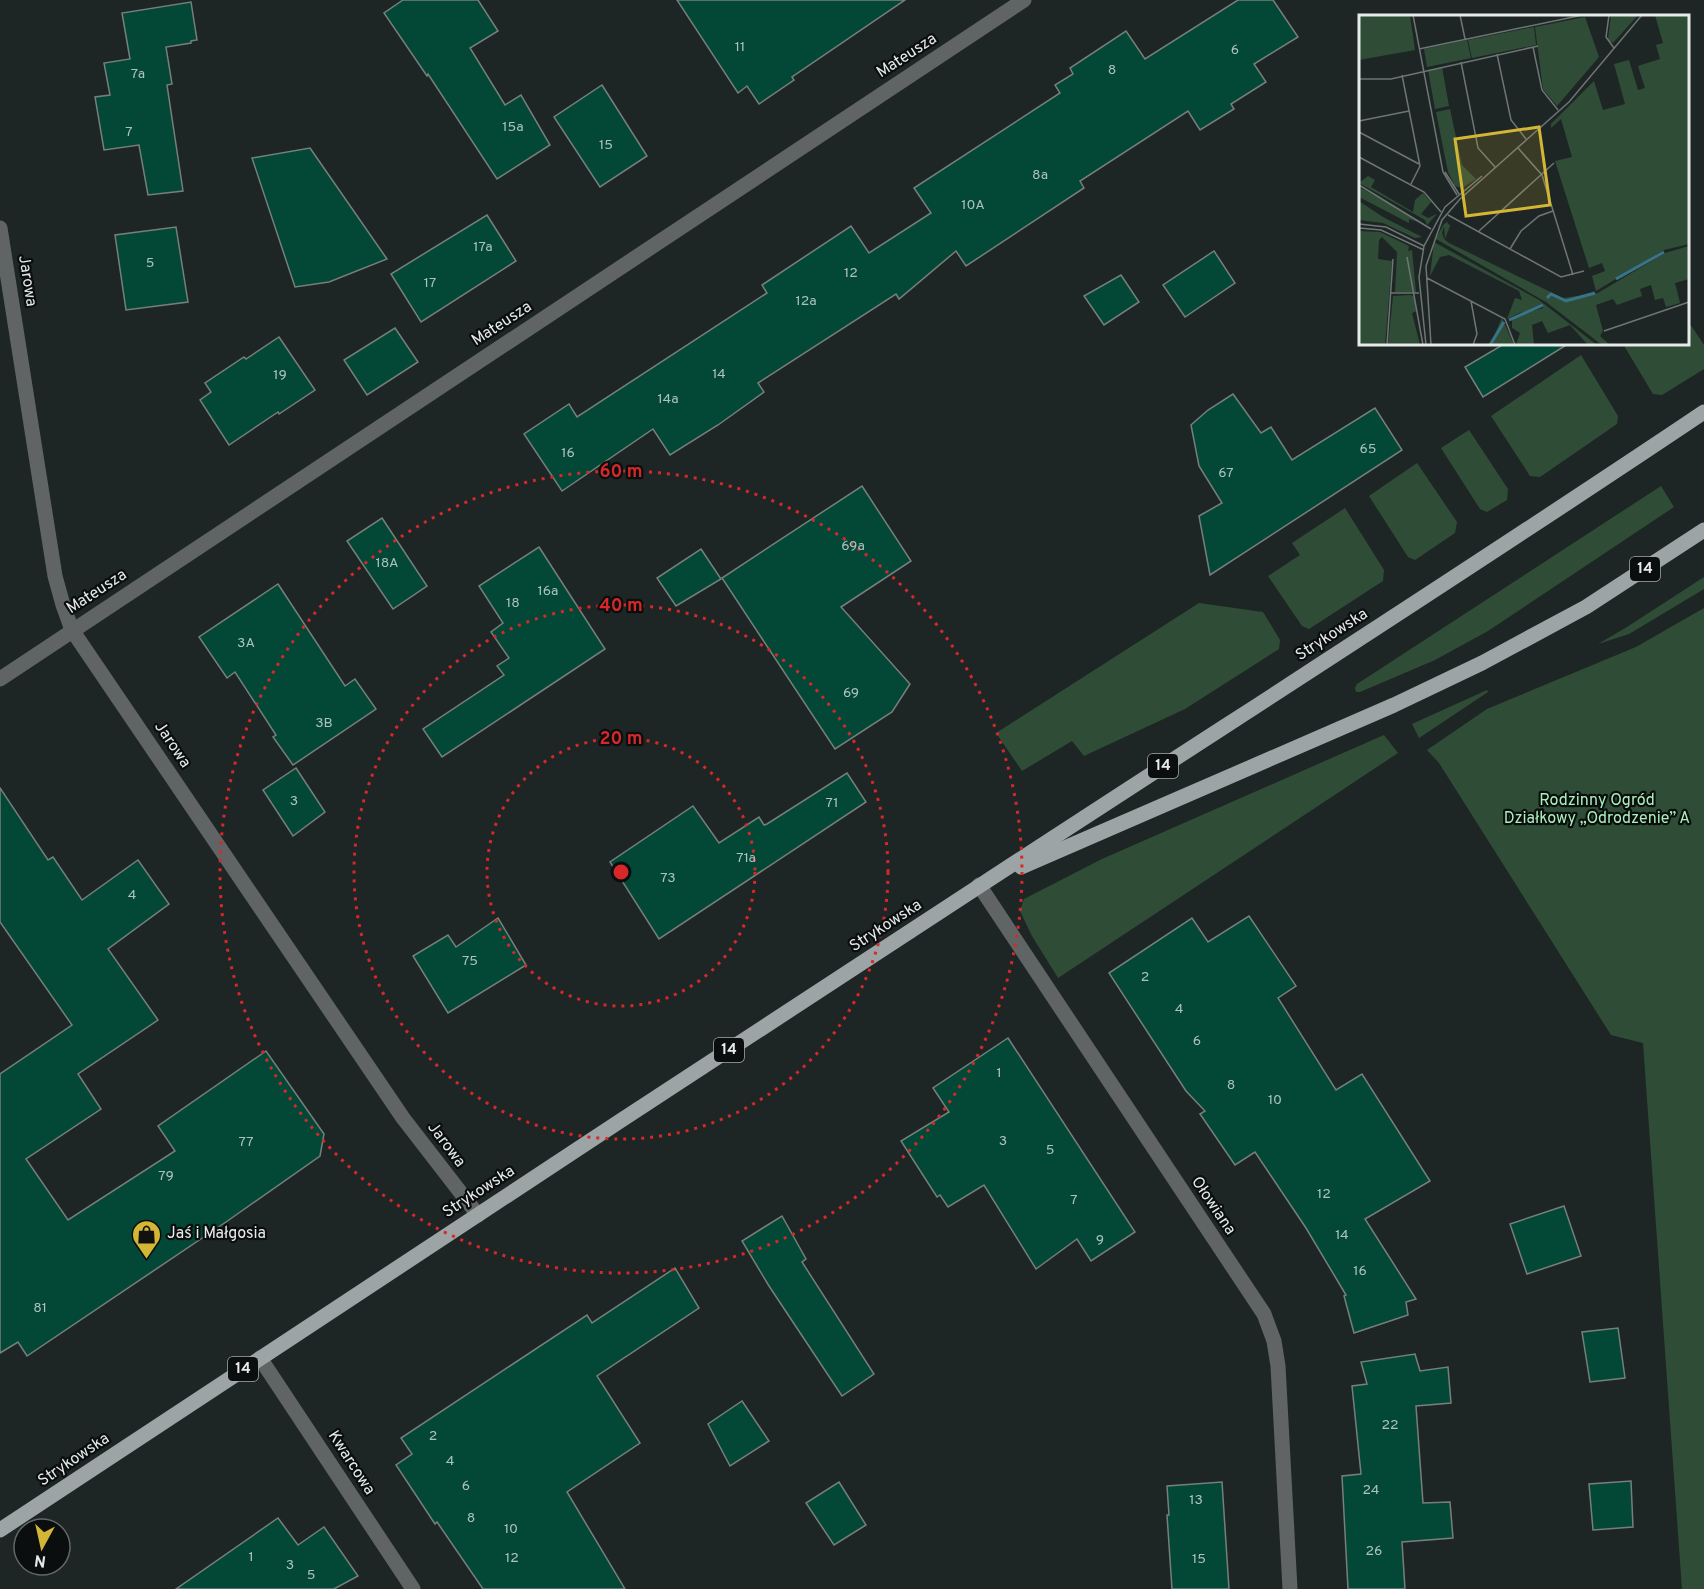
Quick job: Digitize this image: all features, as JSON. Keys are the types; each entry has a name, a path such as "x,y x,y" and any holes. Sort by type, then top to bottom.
{"main road":[{"name":"Strykowska","path":"0,1530 979,885 1704,412"},
{"name":"Strykowska","path":"979,885 1394,705 1472,668 1586,607 1704,530"}],"street":[{"name":"Mateusza","path":"0,679 1024,0"},
{"name":"Jarowa","path":"0,228 55,576 72,630 403,1118 478,1215"},
{"name":"Ołowiana","path":"979,885 1264,1314 1274,1341 1278,1366 1290,1589"},
{"name":"Kwarcowa","path":"260,1358 413,1589"}],"green space":[{"path":"1689,322 1704,345 1704,369 1662,395 1653,394 1624,345 1689,345"},
{"path":"1581,355 1618,416 1617,424 1540,477 1530,476 1491,416"},
{"path":"1469,430 1508,489 1507,500 1487,512 1480,509 1441,448"},
{"path":"1417,463 1457,522 1455,533 1415,560 1408,557 1369,496"},
{"path":"1661,486 1674,507 1488,631 1435,660 1356,692 1357,684"},
{"path":"1345,508 1384,570 1383,581 1309,629 1302,626 1268,576 1300,555 1292,543"},
{"path":"1704,577 1704,589 1629,634 1598,644 1627,627"},
{"path":"1199,603 1263,612 1280,640 1279,649 1185,709 1084,756 1072,741 1022,771 996,733"},
{"name":"Rodzinny Ogród Działkowy „Odrodzenie” A","path":"1704,608 1704,1589 1682,1589 1643,1043 1611,1035 1439,763 1427,750 1487,709 1636,647"},
{"path":"1487,690 1488,692 1419,738 1412,724"},
{"path":"1384,735 1398,753 1058,978 1032,936 1020,911 1024,899 1102,859"}],"building":[{"path":"403,0 478,0 498,31 470,48 505,105 521,95 550,145 497,179 428,74 427,76 384,13"},
{"path":"677,0 905,0 792,77 794,80 759,104 747,86 738,93"},
{"path":"1238,0 1273,0 1298,37 1254,64 1266,82 1231,104 1234,109 1200,130 1188,111 1080,181 1084,188 966,266 956,251 899,299 896,294 758,383 764,392 718,425 670,455 653,429 562,491 524,434 569,404 577,417 767,293 762,285 851,226 869,253 931,213 914,188 1060,93 1055,85 1073,74 1070,68 1126,31 1145,59"},
{"path":"191,2 197,40 166,47 172,84 167,85 183,191 148,195 139,145 104,150 95,97 110,95 104,63 130,59 122,13"},
{"path":"602,85 647,156 600,187 554,117"},
{"path":"310,148 387,259 329,282 295,287 252,158"},
{"path":"487,215 516,261 421,322 391,274"},
{"path":"176,227 188,302 126,310 115,235"},
{"path":"1214,251 1235,283 1185,317 1163,285"},
{"path":"1121,275 1139,302 1104,325 1084,296"},
{"path":"395,328 418,362 367,395 344,360"},
{"path":"279,337 315,390 229,445 200,400 211,392 205,383"},
{"path":"1502,345 1566,345 1483,397 1465,367"},
{"path":"1233,394 1261,433 1271,427 1292,460 1375,408 1402,450 1210,575 1199,516 1222,503 1199,466 1191,425 1208,410"},
{"path":"862,486 911,561 841,607 910,684 892,712 835,749 722,578"},
{"path":"382,518 427,586 393,609 347,541"},
{"path":"539,547 605,649 442,757 423,729 504,675 497,666 509,658 491,632 503,623 479,586"},
{"path":"701,549 721,579 676,606 657,578"},
{"path":"278,584 345,686 355,679 376,709 293,765 273,737 276,735 235,672 227,678 199,637"},
{"path":"296,768 325,812 293,836 263,790"},
{"path":"847,773 866,802 659,939 610,862 693,806 719,843 759,817 764,825 767,824"},
{"path":"0,788 48,860 53,857 82,900 138,860 169,904 108,949 158,1020 78,1074 101,1109 26,1159 68,1220 175,1151 158,1126 266,1051 324,1134 320,1156 27,1356 18,1342 0,1353 0,1074 72,1025 0,922"},
{"path":"1249,916 1296,986 1278,998 1336,1090 1362,1074 1430,1181 1365,1219 1416,1299 1406,1302 1408,1315 1354,1333 1344,1296 1346,1295 1306,1228 1255,1152 1235,1165 1200,1114 1205,1111 1186,1091 1109,973 1192,918 1208,942"},
{"path":"498,918 526,965 448,1013 413,956 448,935 456,947"},
{"path":"1008,1038 1135,1232 1091,1261 1077,1239 1036,1269 984,1185 948,1207 940,1195 937,1197 901,1141 949,1112 933,1088"},
{"path":"1564,1206 1581,1256 1527,1274 1510,1224"},
{"path":"782,1216 806,1259 802,1262 874,1374 842,1396 742,1241"},
{"path":"675,1268 699,1308 597,1376 640,1443 567,1492 625,1589 483,1589 437,1522 435,1524 396,1465 412,1454 401,1438 587,1315 592,1323"},
{"path":"1618,1328 1625,1378 1590,1382 1582,1332"},
{"path":"1415,1354 1420,1371 1448,1367 1451,1403 1416,1406 1423,1503 1450,1502 1453,1538 1402,1542 1405,1589 1348,1589 1342,1476 1361,1474 1352,1386 1367,1384 1361,1362"},
{"path":"742,1401 769,1441 730,1466 708,1424"},
{"path":"1631,1481 1633,1527 1593,1530 1589,1484"},
{"path":"839,1482 866,1525 834,1545 806,1503"},
{"path":"1222,1482 1229,1589 1172,1589 1167,1486"},
{"path":"278,1518 298,1545 324,1527 358,1576 334,1589 176,1589"}],"place":[{"name":"Jaś i Małgosia","path":"146,1260"}]}
